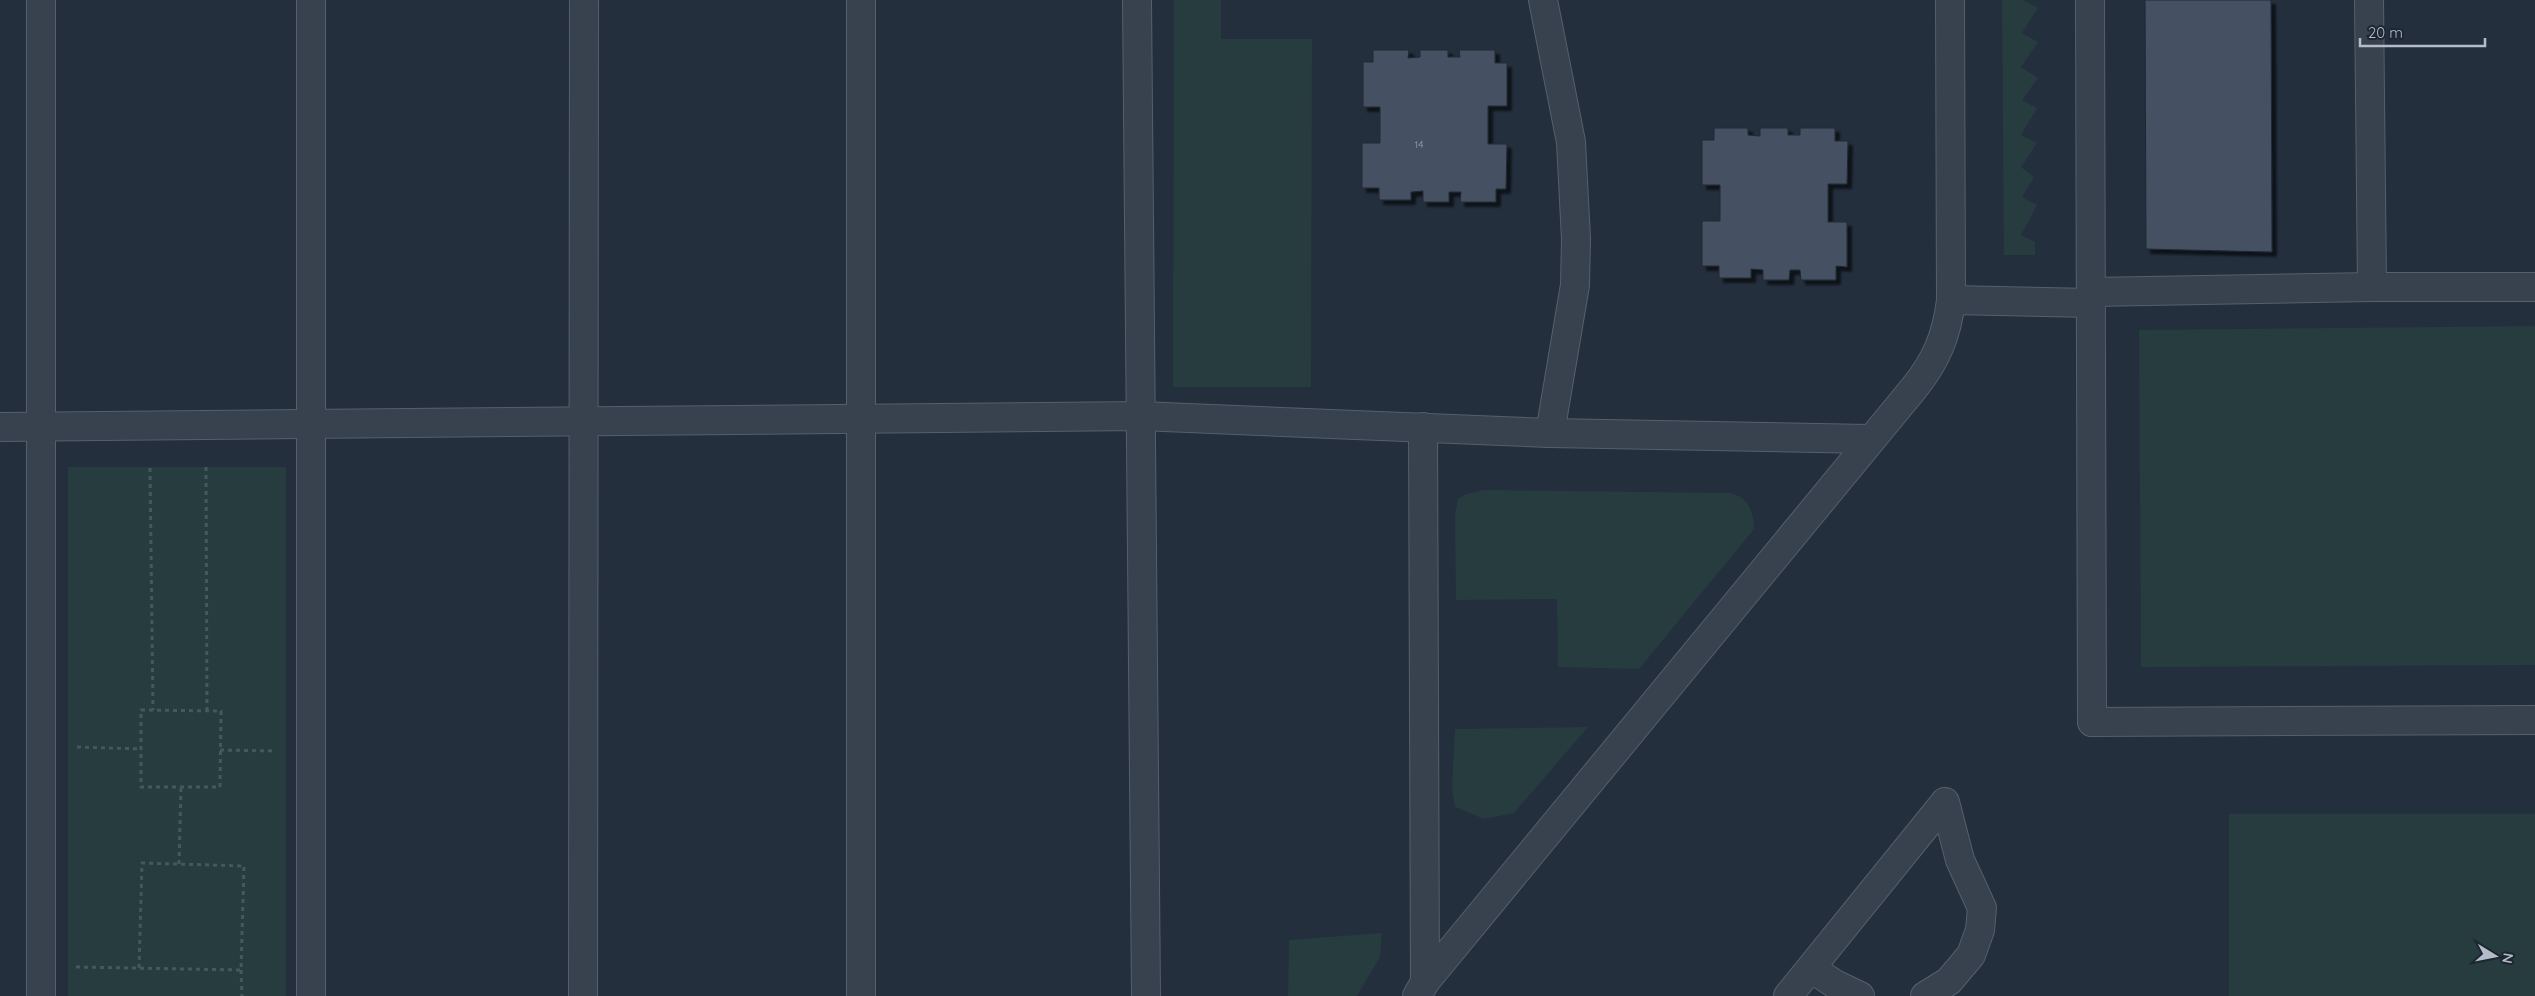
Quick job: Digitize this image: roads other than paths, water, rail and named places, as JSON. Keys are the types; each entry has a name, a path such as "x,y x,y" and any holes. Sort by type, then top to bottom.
{"street":[{"path":"41,0 42,996"},
{"path":"311,0 311,996"},
{"path":"583,996 584,0"},
{"path":"861,0 861,996"},
{"path":"1137,0 1146,996"},
{"path":"1543,0 1571,142 1576,239 1575,285 1550,433"},
{"path":"1421,989 1929,369 1941,347 1948,324 1951,300 1950,0"},
{"path":"2090,0 2092,722 2535,720"},
{"path":"2369,0 2372,287"},
{"path":"1951,300 2091,298 2372,287 2535,287"},
{"path":"0,427 1140,416 1550,433 1869,440"},
{"path":"1421,989 1423,427"},
{"path":"1788,996 1812,969 1945,802 1960,860 1982,908 1982,916 1980,930 1970,955 1949,982 1925,996"},
{"path":"1812,969 1835,984 1860,996"}]}
